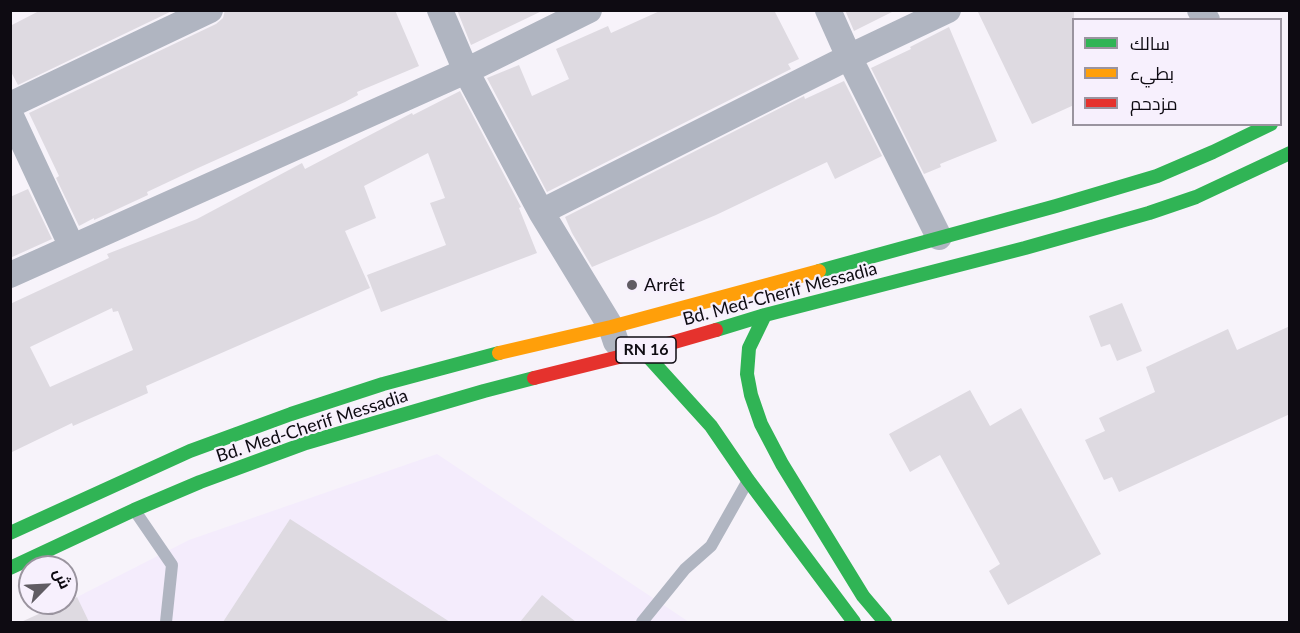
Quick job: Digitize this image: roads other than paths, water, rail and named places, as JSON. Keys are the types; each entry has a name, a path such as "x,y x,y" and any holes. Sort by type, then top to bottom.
{"main road":[{"name":"Bd. Med-Cherif Messadia","path":"10,533 190,451 291,414 383,384 511,350 611,327 1056,206 1157,176 1267,126"},
{"name":"Bd. Med-Cherif Messadia","path":"10,568 200,482 306,443 484,391 632,354 765,315 1025,248 1149,213 1196,197 1290,153"},
{"path":"765,315 749,348 747,374 751,395 761,424 782,464 863,596 885,622"},
{"path":"632,354 711,426 748,480 854,622"}],"street":[{"path":"10,105 210,10"},
{"path":"440,10 466,71 541,212 611,327 632,354"},
{"path":"10,274 466,71 589,10"},
{"path":"828,10 939,237"},
{"path":"541,212 849,57 948,10"},
{"path":"10,114 72,247"}],"lane":[{"path":"642,622 685,570 711,546 748,480"},
{"path":"135,510 172,565 166,622"}],"place":[{"name":"Arrêt","path":"632,285"}]}
